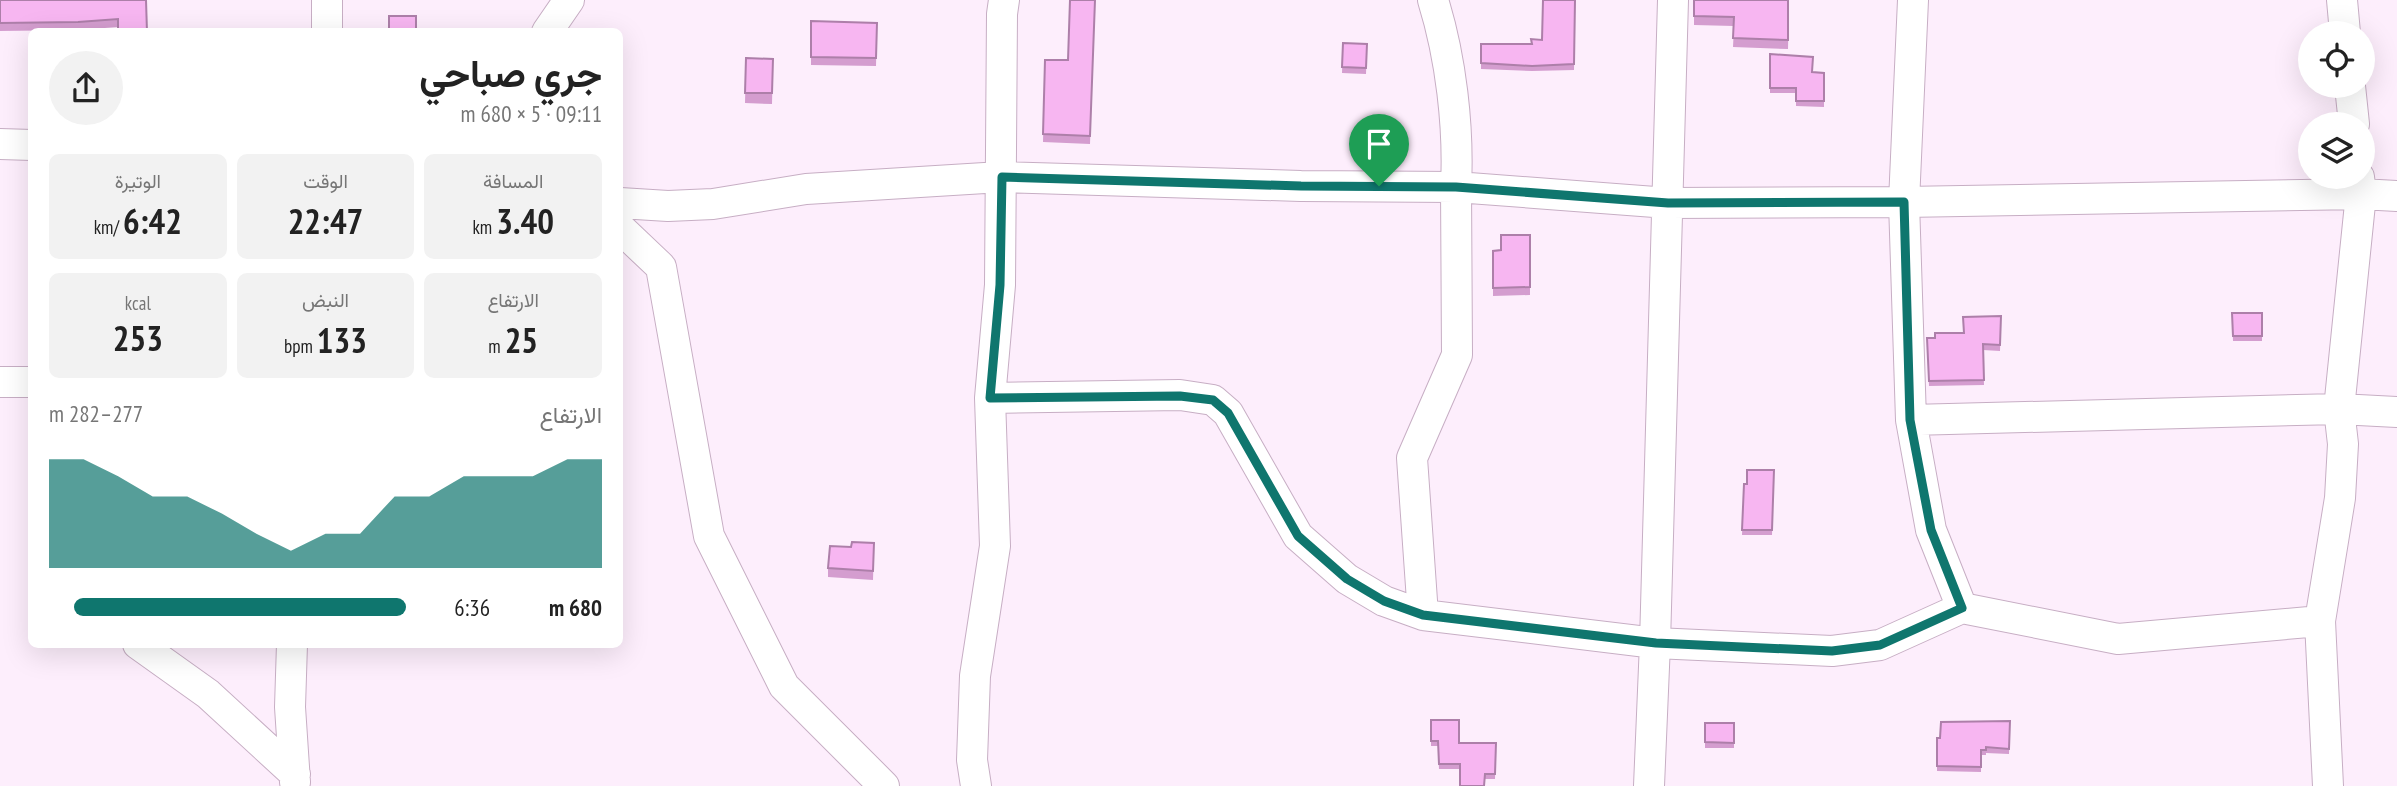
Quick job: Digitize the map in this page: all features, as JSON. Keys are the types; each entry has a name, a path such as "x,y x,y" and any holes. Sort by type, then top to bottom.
{"street":[{"path":"327,0 327,28"},
{"path":"550,28 569,0"},
{"path":"976,786 972,760 975,676 995,546 990,398 1000,285 1004,0"},
{"path":"1423,615 1412,458 1457,355 1458,147 1443,31 1433,0"},
{"path":"1649,786 1656,643 1673,0"},
{"path":"1913,0 1904,202 1910,420 1931,530 1962,608"},
{"path":"2342,0 2344,21"},
{"path":"0,144 28,145"},
{"path":"623,203 668,206 713,204 806,189 1002,177 1301,186 1456,187 1668,203 1904,202 2298,188"},
{"path":"2328,786 2320,621 2340,498 2343,444 2339,410 2360,189"},
{"path":"2370,189 2397,197"},
{"path":"623,231 661,267 709,536 784,686 884,786"},
{"path":"0,382 28,382"},
{"path":"990,398 1180,396 1213,400 1228,413 1298,536 1347,579 1384,601 1423,615 1656,643 1832,651 1880,645 1962,608 2118,639 2320,621"},
{"path":"1910,420 2339,410 2397,412"},
{"path":"144,648 208,694 295,780"},
{"path":"292,648 290,707 295,780"}],"building":[{"path":"0,0 146,0 147,28 118,28 118,19 0,23"},
{"path":"1070,0 1095,0 1090,136 1043,134 1045,60 1068,60"},
{"path":"1543,0 1575,0 1574,64 1532,66 1481,63 1481,44 1532,44 1531,39 1542,40"},
{"path":"1694,0 1788,0 1788,40 1733,38 1734,17 1694,16"},
{"path":"389,16 416,16 416,28 389,28"},
{"path":"811,21 877,23 876,58 811,57"},
{"path":"1343,43 1367,44 1366,68 1342,67"},
{"path":"1770,54 1813,57 1812,72 1824,73 1824,101 1796,101 1796,88 1770,88"},
{"path":"746,58 773,59 772,93 745,93"},
{"path":"1501,235 1530,235 1530,287 1493,288 1493,251 1501,250"},
{"path":"2232,313 2262,313 2262,336 2233,336"},
{"path":"2001,316 2000,345 1983,344 1984,380 1929,381 1927,338 1935,338 1935,333 1964,333 1963,317"},
{"path":"1747,470 1774,470 1772,530 1742,530"},
{"path":"852,542 874,543 873,571 828,568 830,546 851,547"},
{"path":"1431,720 1459,720 1459,743 1496,743 1495,774 1485,774 1484,786 1460,786 1460,764 1439,764 1438,741 1431,741"},
{"path":"2010,721 2009,749 1986,747 1986,750 1981,750 1981,767 1937,766 1937,738 1940,738 1941,722"},
{"path":"1705,723 1734,723 1734,743 1705,742"}],"route":[{"path":"1002,177 1379,186 1456,187 1668,203 1904,202 1910,420 1931,530 1962,608 1880,645 1832,651 1656,643 1423,615 1384,601 1347,579 1298,536 1228,413 1213,400 1180,396 990,398 1000,285 1002,177"}]}
